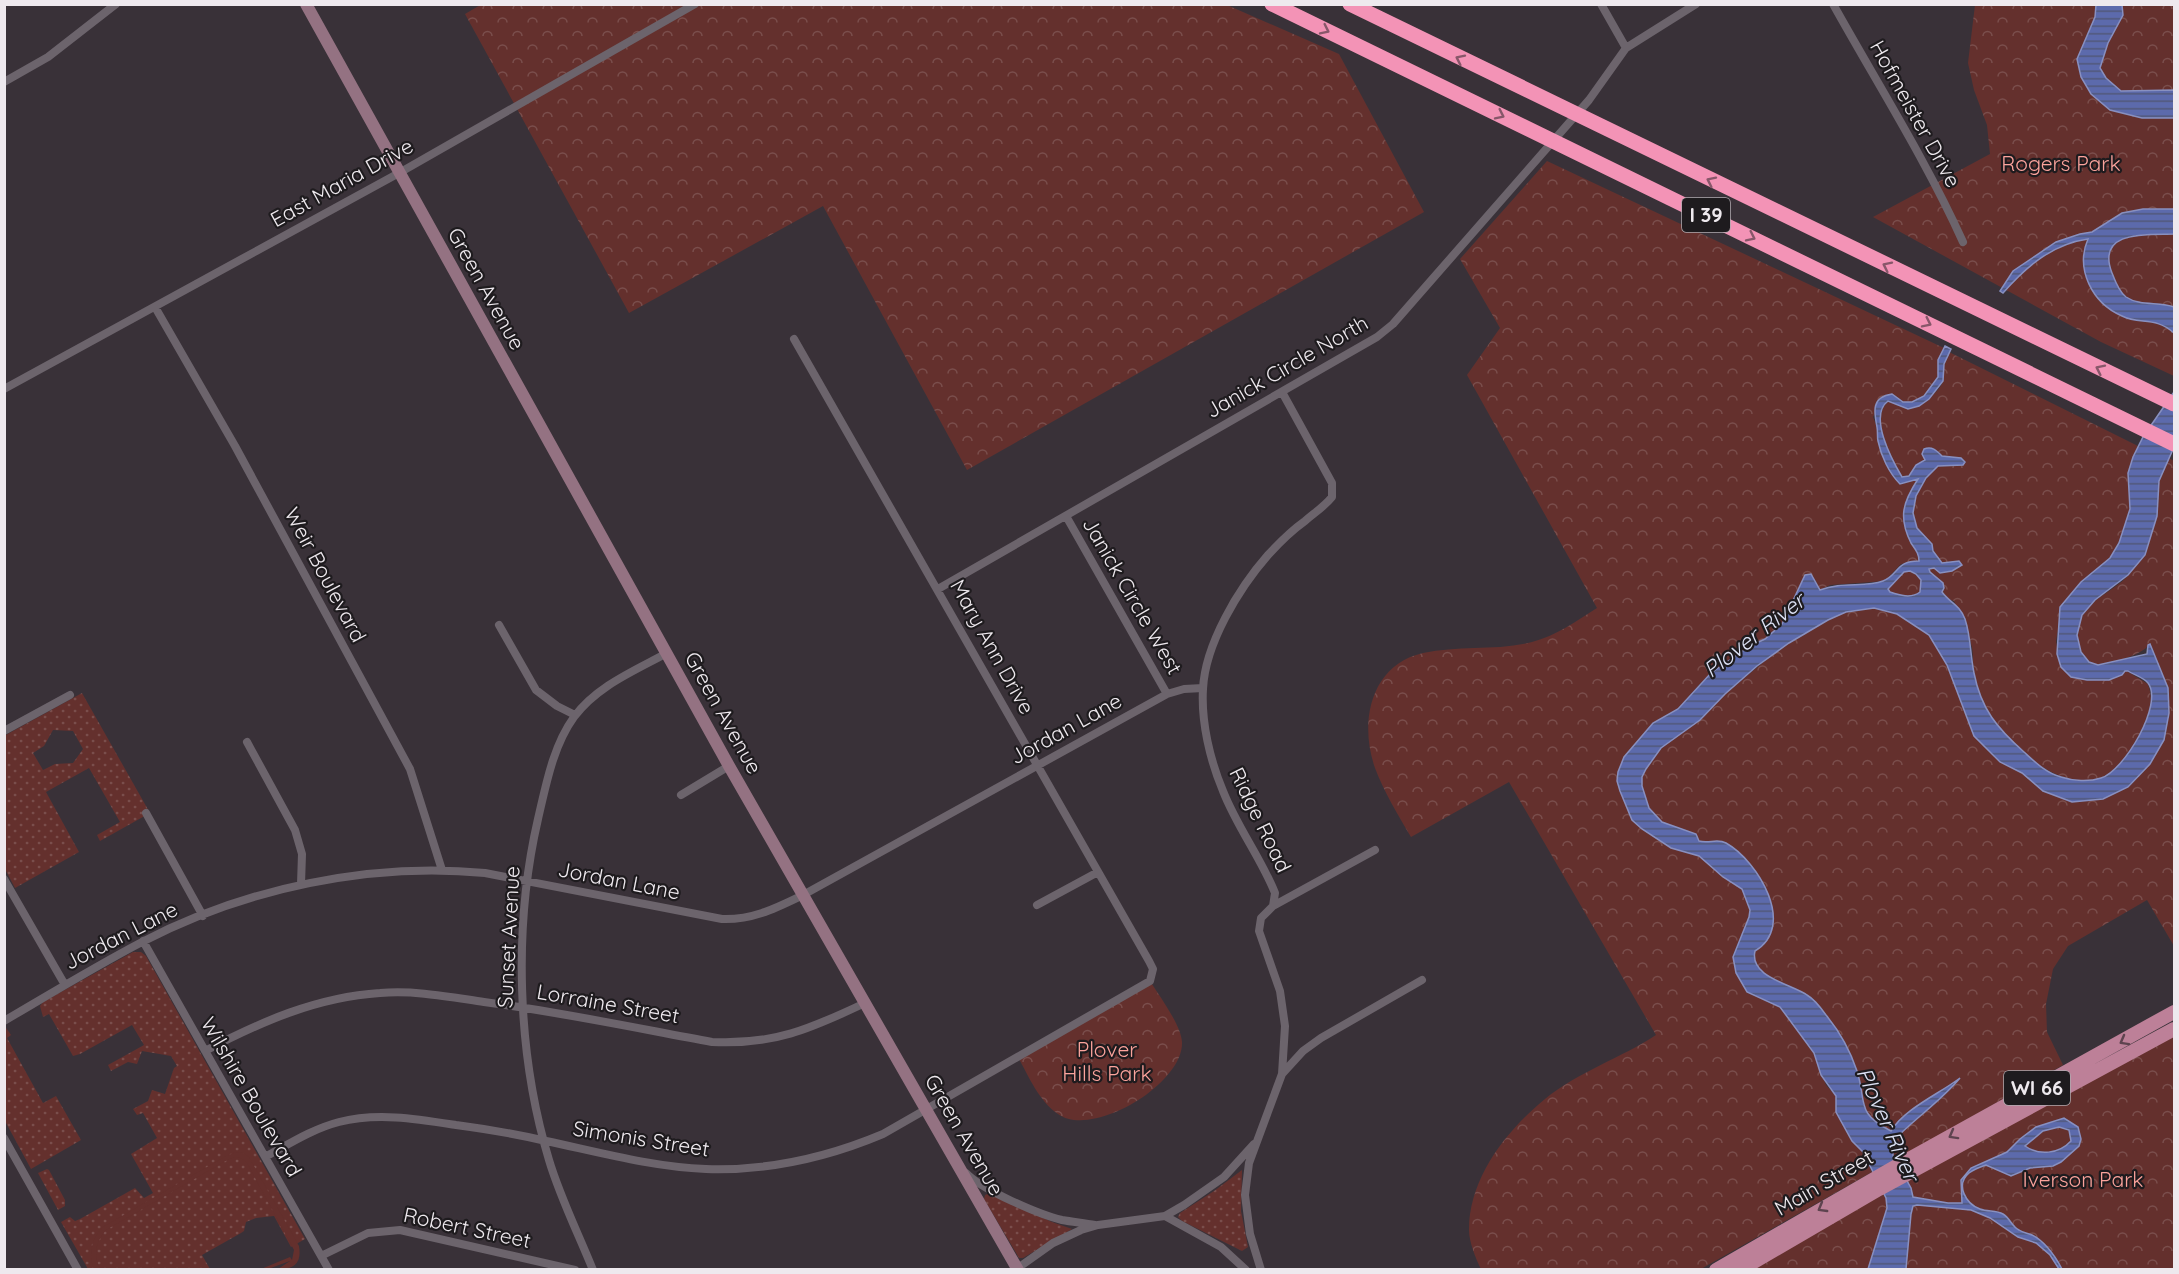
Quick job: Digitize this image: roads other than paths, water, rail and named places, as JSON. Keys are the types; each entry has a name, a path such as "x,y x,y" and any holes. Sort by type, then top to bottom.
{"highway":[{"name":"I 39","path":"1272,4 2175,444"},
{"name":"I 39","path":"1350,4 2175,404"}],"main road":[{"name":"Main Street","path":"1716,1269 1876,1184 2175,1012"},
{"name":"Main Street","path":"1902,1169 2175,1029"},
{"name":"Main Street","path":"1740,1269 1876,1184"}],"street":[{"path":"4,82 48,57 116,4"},
{"name":"Green Avenue","path":"306,4 729,766 1017,1269"},
{"name":"East Maria Drive","path":"4,389 399,173 695,4"},
{"path":"1602,4 1626,48"},
{"name":"Janick Circle North","path":"938,589 1360,348 1393,324 1588,100 1626,48 1696,4"},
{"name":"Hofmeister Drive","path":"1833,4 1913,145 1963,242"},
{"name":"Weir Boulevard","path":"155,307 235,446 410,769 442,870"},
{"name":"Mary Ann Drive","path":"794,339 1149,961 1153,969 1153,976"},
{"name":"Ridge Road","path":"1261,1269 1250,1234 1245,1195 1248,1163 1282,1074 1285,1026 1280,991 1259,931 1261,918 1273,906 1275,899 1273,886 1223,792 1206,734 1203,688 1210,657 1225,617 1244,584 1287,535 1327,504 1332,497 1332,483 1282,392"},
{"name":"Janick Circle West","path":"1066,516 1167,694"},
{"path":"499,625 536,690 545,698 575,715"},
{"name":"Sunset Avenue","path":"593,1269 558,1185 543,1140 536,1109 522,1007 526,881 548,777 563,736 575,715 588,701 613,682 667,653"},
{"name":"Jordan Lane","path":"4,1021 143,941 202,916 301,884 340,878 442,870 485,873 728,919 762,914 803,896 1167,694 1184,689 1203,688"},
{"path":"4,731 70,695"},
{"path":"247,742 295,830 302,854 301,884"},
{"path":"681,795 729,766"},
{"path":"146,813 202,916"},
{"path":"1273,906 1375,850"},
{"path":"1037,905 1098,872"},
{"path":"4,879 65,985"},
{"name":"Wilshire Boulevard","path":"143,941 329,1269"},
{"name":"Simonis Street","path":"265,1157 322,1128 357,1119 383,1117 421,1119 543,1140 665,1165 705,1169 753,1169 788,1164 855,1146 883,1134 1150,981 1153,976"},
{"path":"1282,1074 1303,1051 1321,1038 1422,980"},
{"name":"Lorraine Street","path":"205,1051 270,1019 324,1002 380,993 409,992 522,1007 712,1042 732,1043 773,1039 792,1034 865,1003"},
{"path":"4,1138 78,1269"},
{"path":"1017,1269 1041,1251 1067,1236 1098,1225 1165,1216 1224,1177 1258,1139"},
{"path":"960,1166 970,1178 988,1189 1044,1214 1062,1220 1098,1225"},
{"path":"1165,1216 1221,1247 1246,1269"},
{"name":"Robert Street","path":"321,1256 368,1233 400,1230 574,1269"}],"water":[{"path":"2096,5 2122,5 2123,15 2108,43 2100,68 2106,78 2121,91 2174,90 2174,118 2142,118 2110,110 2091,94 2081,77 2077,59 2095,17"},
{"path":"2143,209 2174,209 2174,234 2139,235 2118,242 2111,248 2109,259 2112,273 2119,289 2126,297 2138,302 2174,307 2174,333 2160,324 2129,319 2102,303 2089,284 2085,273 2084,250 2088,239 2051,251 2021,274 2003,293 2000,291 2013,271 2056,242 2092,232 2122,213"},
{"name":"Plover River","path":"1945,346 1951,349 1944,364 1943,381 1929,399 1919,406 1908,409 1888,401 1882,408 1880,417 1884,438 1902,477 1909,476 1916,465 1925,460 1922,454 1927,448 1934,449 1942,456 1961,458 1965,462 1963,465 1938,466 1926,478 1916,496 1913,513 1917,528 1932,544 1933,551 1942,563 1959,561 1962,565 1952,571 1940,573 1934,568 1929,569 1930,572 1943,583 1942,592 1960,610 1965,619 1977,686 1998,726 2041,767 2050,773 2076,780 2101,778 2120,763 2139,736 2151,706 2152,693 2146,681 2128,671 2109,680 2071,677 2061,667 2057,654 2060,607 2081,582 2110,558 2119,543 2130,509 2128,473 2133,457 2143,437 2174,392 2174,447 2159,481 2157,516 2145,555 2128,575 2095,600 2082,615 2077,635 2081,652 2089,662 2098,665 2147,654 2150,644 2168,688 2169,713 2164,740 2150,764 2128,787 2103,799 2072,802 2043,791 2022,773 2000,762 1974,736 1947,665 1929,635 1897,614 1874,608 1846,612 1828,620 1789,643 1757,666 1700,720 1661,748 1642,777 1642,786 1649,808 1662,822 1696,834 1699,841 1726,843 1750,864 1760,878 1773,911 1773,926 1767,940 1755,951 1758,967 1773,979 1810,997 1831,1021 1851,1056 1860,1082 1864,1106 1872,1118 1891,1131 1913,1109 1960,1078 1893,1141 1893,1156 1911,1188 1913,1197 1962,1203 1961,1180 1971,1168 2007,1152 2036,1127 2064,1118 2078,1127 2081,1139 2079,1146 2053,1166 2030,1168 2011,1176 1986,1165 1969,1173 1963,1183 1964,1194 1970,1203 1980,1209 2003,1214 2017,1229 2042,1241 2062,1269 2059,1269 2050,1255 2036,1243 2018,1237 1990,1218 1971,1210 1917,1205 1913,1206 1911,1214 1906,1269 1868,1269 1887,1208 1886,1198 1863,1152 1852,1141 1836,1112 1836,1096 1821,1075 1814,1053 1780,1007 1747,992 1736,973 1733,957 1750,910 1742,889 1723,877 1699,856 1671,848 1642,829 1632,820 1617,781 1624,757 1653,723 1678,709 1711,673 1750,646 1765,639 1782,624 1805,575 1811,574 1820,590 1828,587 1869,584 1883,581 1906,563 1919,561 1918,553 1904,525 1906,503 1918,479 1900,484 1889,470 1879,447 1875,411 1877,402 1885,396 1892,394 1903,402 1912,402 1924,396 1938,377 1938,360","holes":["1910,571 1921,580 1920,592 1909,596 1890,592 1888,589 1904,572","2059,1127 2069,1130 2071,1141 2061,1149 2043,1152 2025,1146 2043,1131"]}],"park label":[{"name":"Rogers Park","path":"2061,164"},
{"name":"Plover Hills Park","path":"1107,1062"},
{"name":"Iverson Park","path":"2083,1180"}]}
